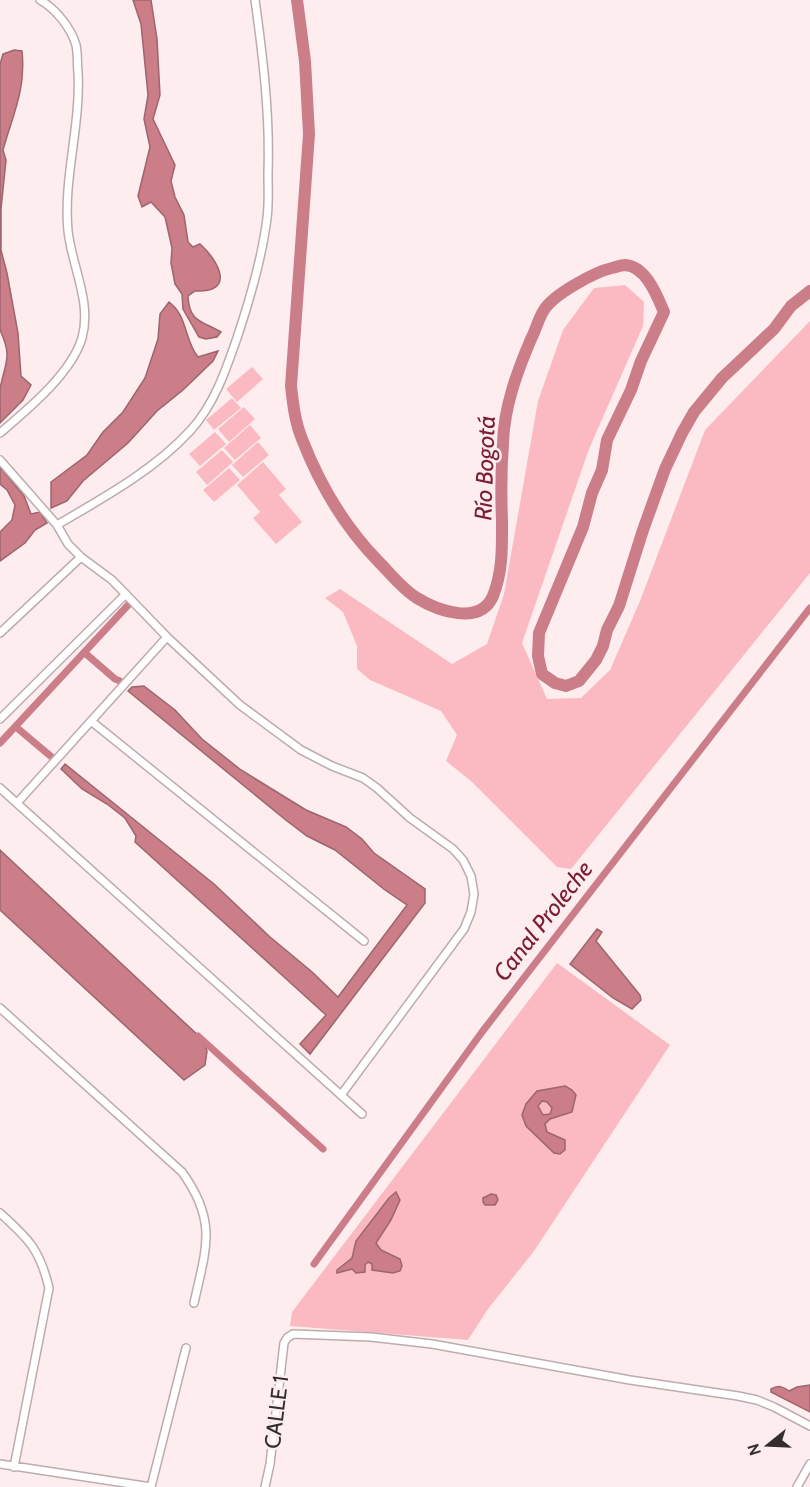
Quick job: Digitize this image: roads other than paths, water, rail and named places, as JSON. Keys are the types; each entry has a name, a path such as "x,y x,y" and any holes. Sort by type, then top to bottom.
{"street":[{"path":"0,433 69,365 77,350 85,322 84,302 72,253 67,210 79,97 76,48 73,36 60,17 48,4 40,0"},
{"path":"57,525 98,501 167,454 192,429 225,374 257,273 268,217 268,121 264,62 255,0"},
{"path":"0,460 57,525 68,544 81,557 112,580 167,637 240,705 301,750 332,766 363,778 410,818 453,849 463,860 471,876 474,894 471,912 464,929 341,1095"},
{"path":"0,633 81,557"},
{"path":"0,719 126,594"},
{"path":"17,803 167,637"},
{"path":"91,722 364,940"},
{"path":"0,788 362,1114"},
{"path":"0,1008 182,1172 196,1192 207,1230 206,1249 194,1303"},
{"path":"0,1213 34,1246 45,1268 49,1288 14,1467"},
{"name":"CALLE 1","path":"265,1487 270,1464 284,1343 293,1334 432,1344 630,1380 738,1396 774,1407 810,1426"},
{"path":"0,1464 151,1487 186,1348"},
{"path":"797,1487 810,1464"}],"waterway":[{"name":"Río Bogotá","path":"297,0 305,61 309,134 291,386 295,413 309,455 334,504 366,548 406,590 426,603 458,613 479,611 493,596 499,577 501,558 502,472 506,416 521,364 540,317 549,304 585,279 604,270 625,265 645,276 664,312 607,440 602,470 592,493 583,527 539,633 538,656 542,674 555,683 566,686 579,681 596,660 619,606 665,469 694,412 722,378 774,329 791,306 810,291"},
{"path":"0,743 130,603"},
{"name":"Canal Proleche","path":"314,1264 482,1032 810,608"},
{"path":"85,653 120,681"},
{"path":"16,727 54,759"},
{"path":"198,1036 323,1149"}]}
